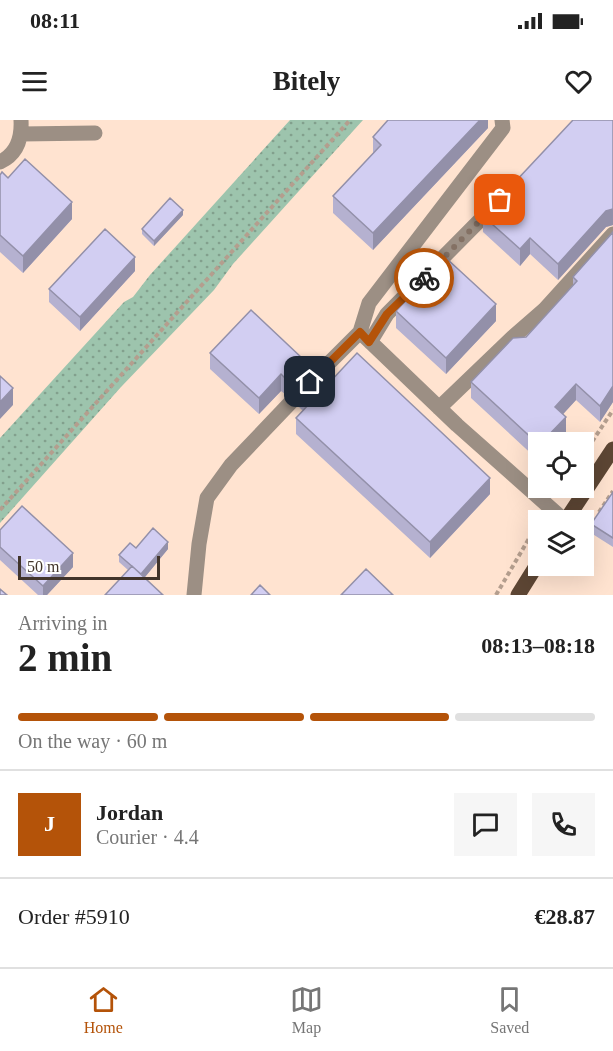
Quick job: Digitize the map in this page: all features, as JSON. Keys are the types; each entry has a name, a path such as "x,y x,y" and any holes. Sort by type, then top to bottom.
{"main road":[{"path":"572,510 613,449"},
{"path":"518,595 530,576"}],"street":[{"path":"364,337 369,303 503,128 502,120"},
{"path":"0,162 16,148 21,127 95,133"},
{"path":"310,382 364,337 510,189"},
{"path":"438,408 544,310 613,234"},
{"path":"364,337 438,408 554,510"},
{"path":"194,595 199,544 207,498 231,465 292,401"}],"path":[{"path":"0,510 350,120"},
{"path":"594,439 613,410"},
{"path":"594,521 613,491"},
{"path":"496,595 528,540"}],"green space":[{"path":"290,120 363,120 233,264 214,290 121,387 0,523 0,438 124,302 133,297 150,275"}],"building":[{"path":"388,120 480,120 373,233 333,196 381,145 373,137"},
{"path":"573,120 613,120 613,209 606,211 558,264 530,238 520,249 483,216"},
{"path":"25,159 72,202 23,256 0,235 0,175 2,172 8,178"},
{"path":"170,198 183,210 154,241 142,229"},
{"path":"105,229 135,257 80,317 49,289"},
{"path":"613,232 613,386 600,406 576,384 555,407 566,417 552,432 528,432 528,435 471,382 513,338 526,337 577,281 573,277"},
{"path":"446,258 496,304 446,358 396,311"},
{"path":"251,310 303,359 301,368 307,375 317,372 329,383 357,353 490,478 430,542 296,418 311,402 299,391 301,383 298,377 290,375 285,378 281,374 259,398 210,353"},
{"path":"0,376 13,388 0,402"},
{"path":"613,492 613,538 594,526 594,520"},
{"path":"22,506 73,553 43,586 0,547 0,530"},
{"path":"153,528 168,542 141,574 119,555 130,543 136,548"},
{"path":"132,566 163,595 105,595"},
{"path":"366,569 393,595 341,595"},
{"path":"260,585 270,595 251,595"}],"way so far":[{"path":"424,278 500,200"}],"route":[{"path":"310,382 360,332 369,342 387,314 424,278"}]}
